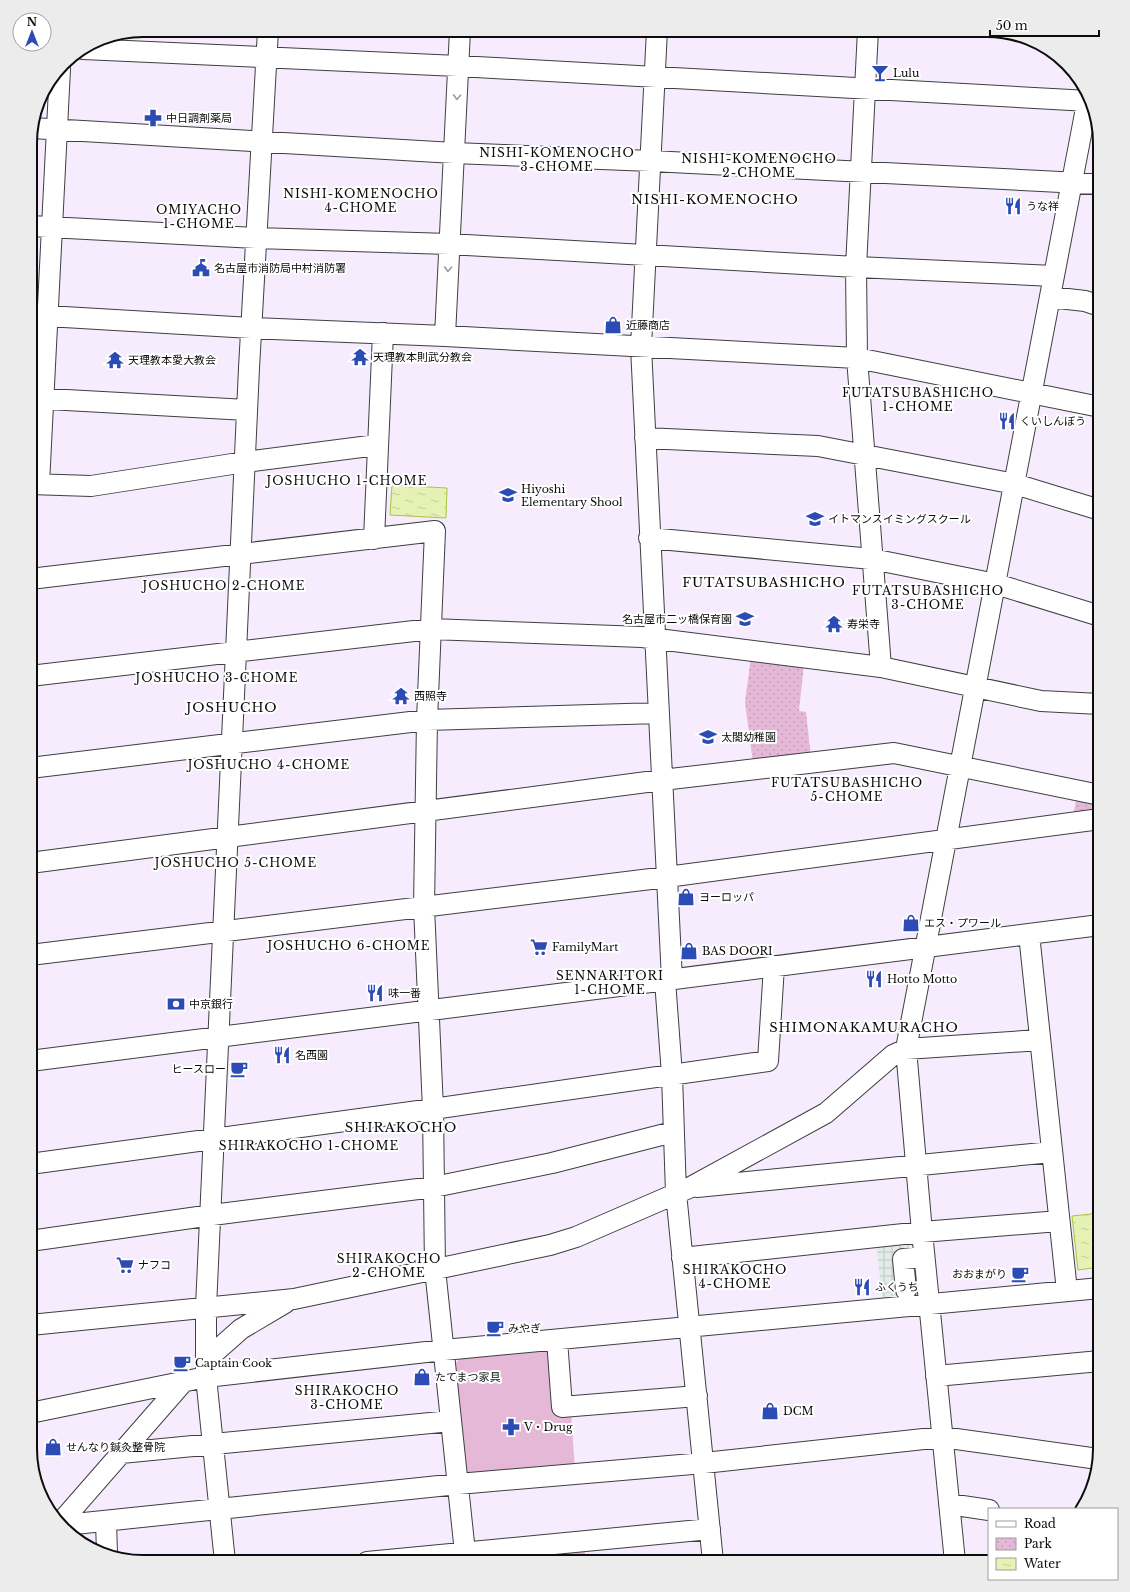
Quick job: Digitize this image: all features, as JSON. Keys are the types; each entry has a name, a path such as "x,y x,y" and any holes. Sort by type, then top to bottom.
{"street":[{"path":"224,1555 206,1368 206,1307 212,1215 218,1038 233,744 251,328 268,37"},
{"path":"445,336 460,37"},
{"path":"658,37 641,347 649,538 667,877 673,1132 682,1190 682,1258 712,1555"},
{"path":"868,37 856,267 857,358 863,454 881,667"},
{"path":"93,49 458,66 1084,100"},
{"path":"60,77 52,227 39,315 37,398 248,410"},
{"path":"954,1555 924,1257 906,1048 927,947 946,840 1087,107"},
{"path":"38,128 454,153 860,171 1093,184"},
{"path":"37,226 256,238 449,244 856,267 1054,276"},
{"path":"1050,297 1085,301 1093,304"},
{"path":"39,315 251,328 445,336 857,358 1093,406"},
{"path":"374,539 383,333"},
{"path":"645,438 818,446 1015,484 1093,508"},
{"path":"37,484 91,486 245,462 377,444"},
{"path":"37,579 435,531 424,812 424,907 433,1110 435,1269 466,1555"},
{"path":"649,538 872,559 996,584 1093,614"},
{"path":"37,675 432,629 655,639 881,667 1041,701 1093,704"},
{"path":"37,767 427,720 659,713"},
{"path":"37,862 662,780 894,753 1093,794"},
{"path":"37,954 667,877 1093,820"},
{"path":"37,1060 1093,926"},
{"path":"1029,934 1067,1291"},
{"path":"37,1163 214,1138 433,1110 768,1061 774,966"},
{"path":"37,1324 294,1299 550,1245 576,1237 682,1190 826,1113 893,1055 906,1048 1040,1040"},
{"path":"37,1240 212,1215 434,1187 552,1163 673,1132"},
{"path":"682,1190 1052,1152"},
{"path":"682,1258 922,1232 1059,1221"},
{"path":"906,1290 903,1259 924,1257"},
{"path":"206,1368 557,1340 1093,1289"},
{"path":"37,1412 184,1380 206,1368 240,1329 266,1313 294,1299"},
{"path":"557,1340 562,1407 697,1396"},
{"path":"936,1376 1093,1362"},
{"path":"64,1519 184,1380"},
{"path":"121,1453 451,1421"},
{"path":"69,1525 458,1484 704,1463 942,1437 1092,1458"},
{"path":"949,1504 988,1510"},
{"path":"106,1522 107,1548"},
{"path":"483,1555 710,1529"}],"shaded area":[{"path":"909,1239 914,1294 882,1297 876,1242"}],"green space":[{"path":"751,657 804,664 799,711 806,712 811,757 753,763 745,702"},
{"path":"1076,799 1093,802 1093,817 1073,819"},
{"path":"546,1351 551,1356 571,1412 575,1470 465,1478 456,1363 460,1358"},
{"path":"584,1545 585,1555 519,1555"}],"water":[{"path":"392,485 447,488 446,518 390,515"},
{"path":"1093,1214 1093,1268 1078,1270 1072,1216"}],"place":[{"name":"Lulu","path":"880,73"},
{"name":"中日調剤薬局","path":"153,118"},
{"name":"うな祥","path":"1013,206"},
{"name":"名古屋市消防局中村消防署","path":"201,268"},
{"name":"近藤商店","path":"613,325"},
{"name":"天理教本則武分教会","path":"360,357"},
{"name":"天理教本愛大教会","path":"115,360"},
{"name":"くいしんぼう","path":"1007,421"},
{"name":"Hiyoshi Elementary Shool","path":"508,495"},
{"name":"イトマンスイミングスクール","path":"815,519"},
{"name":"名古屋市二ッ橋保育園","path":"745,619"},
{"name":"寿栄寺","path":"834,624"},
{"name":"西照寺","path":"401,696"},
{"name":"太閤幼稚園","path":"708,737"},
{"name":"ヨーロッパ","path":"686,897"},
{"name":"エス・プワール","path":"911,923"},
{"name":"FamilyMart","path":"539,947"},
{"name":"BAS DOORI","path":"689,951"},
{"name":"Hotto Motto","path":"874,979"},
{"name":"味一番","path":"375,993"},
{"name":"中京銀行","path":"176,1004"},
{"name":"名西園","path":"282,1055"},
{"name":"ヒースロー","path":"239,1069"},
{"name":"ナフコ","path":"125,1265"},
{"name":"おおまがり","path":"1020,1274"},
{"name":"ふくうち","path":"862,1287"},
{"name":"みやぎ","path":"495,1328"},
{"name":"Captain Cook","path":"182,1363"},
{"name":"たてまつ家具","path":"422,1377"},
{"name":"DCM","path":"770,1411"},
{"name":"V・Drug","path":"511,1427"},
{"name":"せんなり鍼灸整骨院","path":"53,1447"}],"district":[{"name":"NISHI-KOMENOCHO 3-CHOME","path":"557,160"},
{"name":"NISHI-KOMENOCHO 2-CHOME","path":"759,166"},
{"name":"NISHI-KOMENOCHO","path":"715,199"},
{"name":"NISHI-KOMENOCHO 4-CHOME","path":"361,201"},
{"name":"OMIYACHO 1-CHOME","path":"199,217"},
{"name":"FUTATSUBASHICHO 1-CHOME","path":"918,400"},
{"name":"JOSHUCHO 1-CHOME","path":"347,481"},
{"name":"FUTATSUBASHICHO","path":"764,582"},
{"name":"JOSHUCHO 2-CHOME","path":"224,586"},
{"name":"FUTATSUBASHICHO 3-CHOME","path":"928,598"},
{"name":"JOSHUCHO 3-CHOME","path":"217,678"},
{"name":"JOSHUCHO","path":"232,707"},
{"name":"JOSHUCHO 4-CHOME","path":"269,765"},
{"name":"FUTATSUBASHICHO 5-CHOME","path":"847,790"},
{"name":"JOSHUCHO 5-CHOME","path":"236,863"},
{"name":"JOSHUCHO 6-CHOME","path":"349,946"},
{"name":"SENNARITORI 1-CHOME","path":"610,983"},
{"name":"SHIMONAKAMURACHO","path":"864,1027"},
{"name":"SHIRAKOCHO","path":"401,1127"},
{"name":"SHIRAKOCHO 1-CHOME","path":"309,1146"},
{"name":"SHIRAKOCHO 2-CHOME","path":"389,1266"},
{"name":"SHIRAKOCHO 4-CHOME","path":"735,1277"},
{"name":"SHIRAKOCHO 3-CHOME","path":"347,1398"}]}
